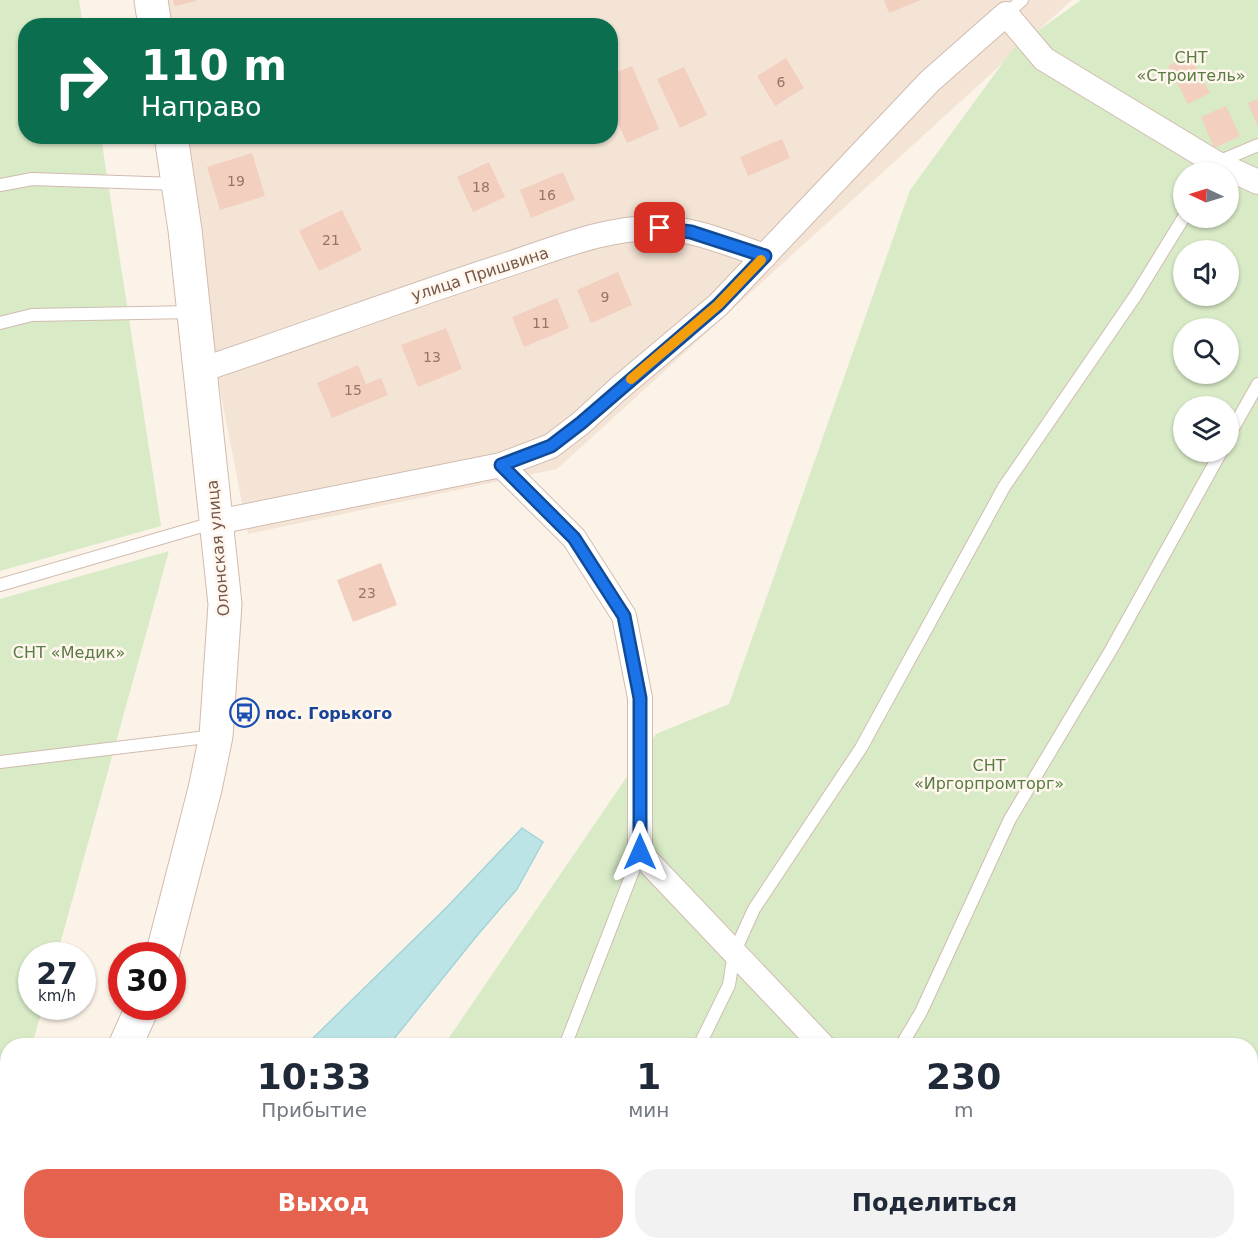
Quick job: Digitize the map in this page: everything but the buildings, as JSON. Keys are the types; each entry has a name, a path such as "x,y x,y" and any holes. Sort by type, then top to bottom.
{"street":[{"path":"151,0 154,18"},
{"path":"217,522 501,465 551,446 718,305 930,81 1014,7 1044,59 1204,162"},
{"name":"Олонская улица","path":"166,942 206,789 216,736 225,604 201,370 172,144"},
{"path":"1239,176 1258,182"},
{"name":"улица Пришвина","path":"201,370 587,238 628,230 660,228 691,232 765,256"},
{"path":"501,465 574,538 624,616 640,698 640,852 815,1038"},
{"path":"128,1038 136,1020"}],"lane":[{"path":"1225,162 1258,145"},
{"path":"0,185 32,179 178,184"},
{"path":"703,1038 729,985 735,953 754,909 861,748 1004,487 1136,295 1177,228"},
{"path":"0,323 32,315 194,312"},
{"path":"1239,418 1258,384"},
{"path":"906,1038 921,1012 1010,819 1111,650 1215,462"},
{"path":"0,585 217,522"},
{"path":"0,762 216,736"},
{"path":"568,1038 640,852"}],"shaded area":[{"path":"145,0 1072,0 557,469 248,534 172,144 618,144 618,18 149,18"}],"green space":[{"path":"0,0 79,0 82,18 18,18 18,144 102,144 161,526 0,571"},
{"name":"СНТ «Иргорпромторг»","path":"1081,0 1258,0 1258,1038 449,1038 656,734 729,704 910,190 1013,49"},
{"name":"СНТ «Медик»","path":"169,551 61,942 18,942 18,1020 39,1020 34,1038 0,1038 0,599"}],"water":[{"path":"522,828 543,842 517,889 395,1038 313,1038 447,907"}],"slow traffic":[{"path":"631,379 718,305 761,260"}],"place":[{"name":"пос. Горького","path":"244,713"}],"route":[{"path":"640,852 640,698 624,616 574,538 501,465 551,446 581,423 718,305 765,256 691,232 660,228"}],"park label":[{"name":"СНТ «Строитель»","path":"1191,66"}]}
